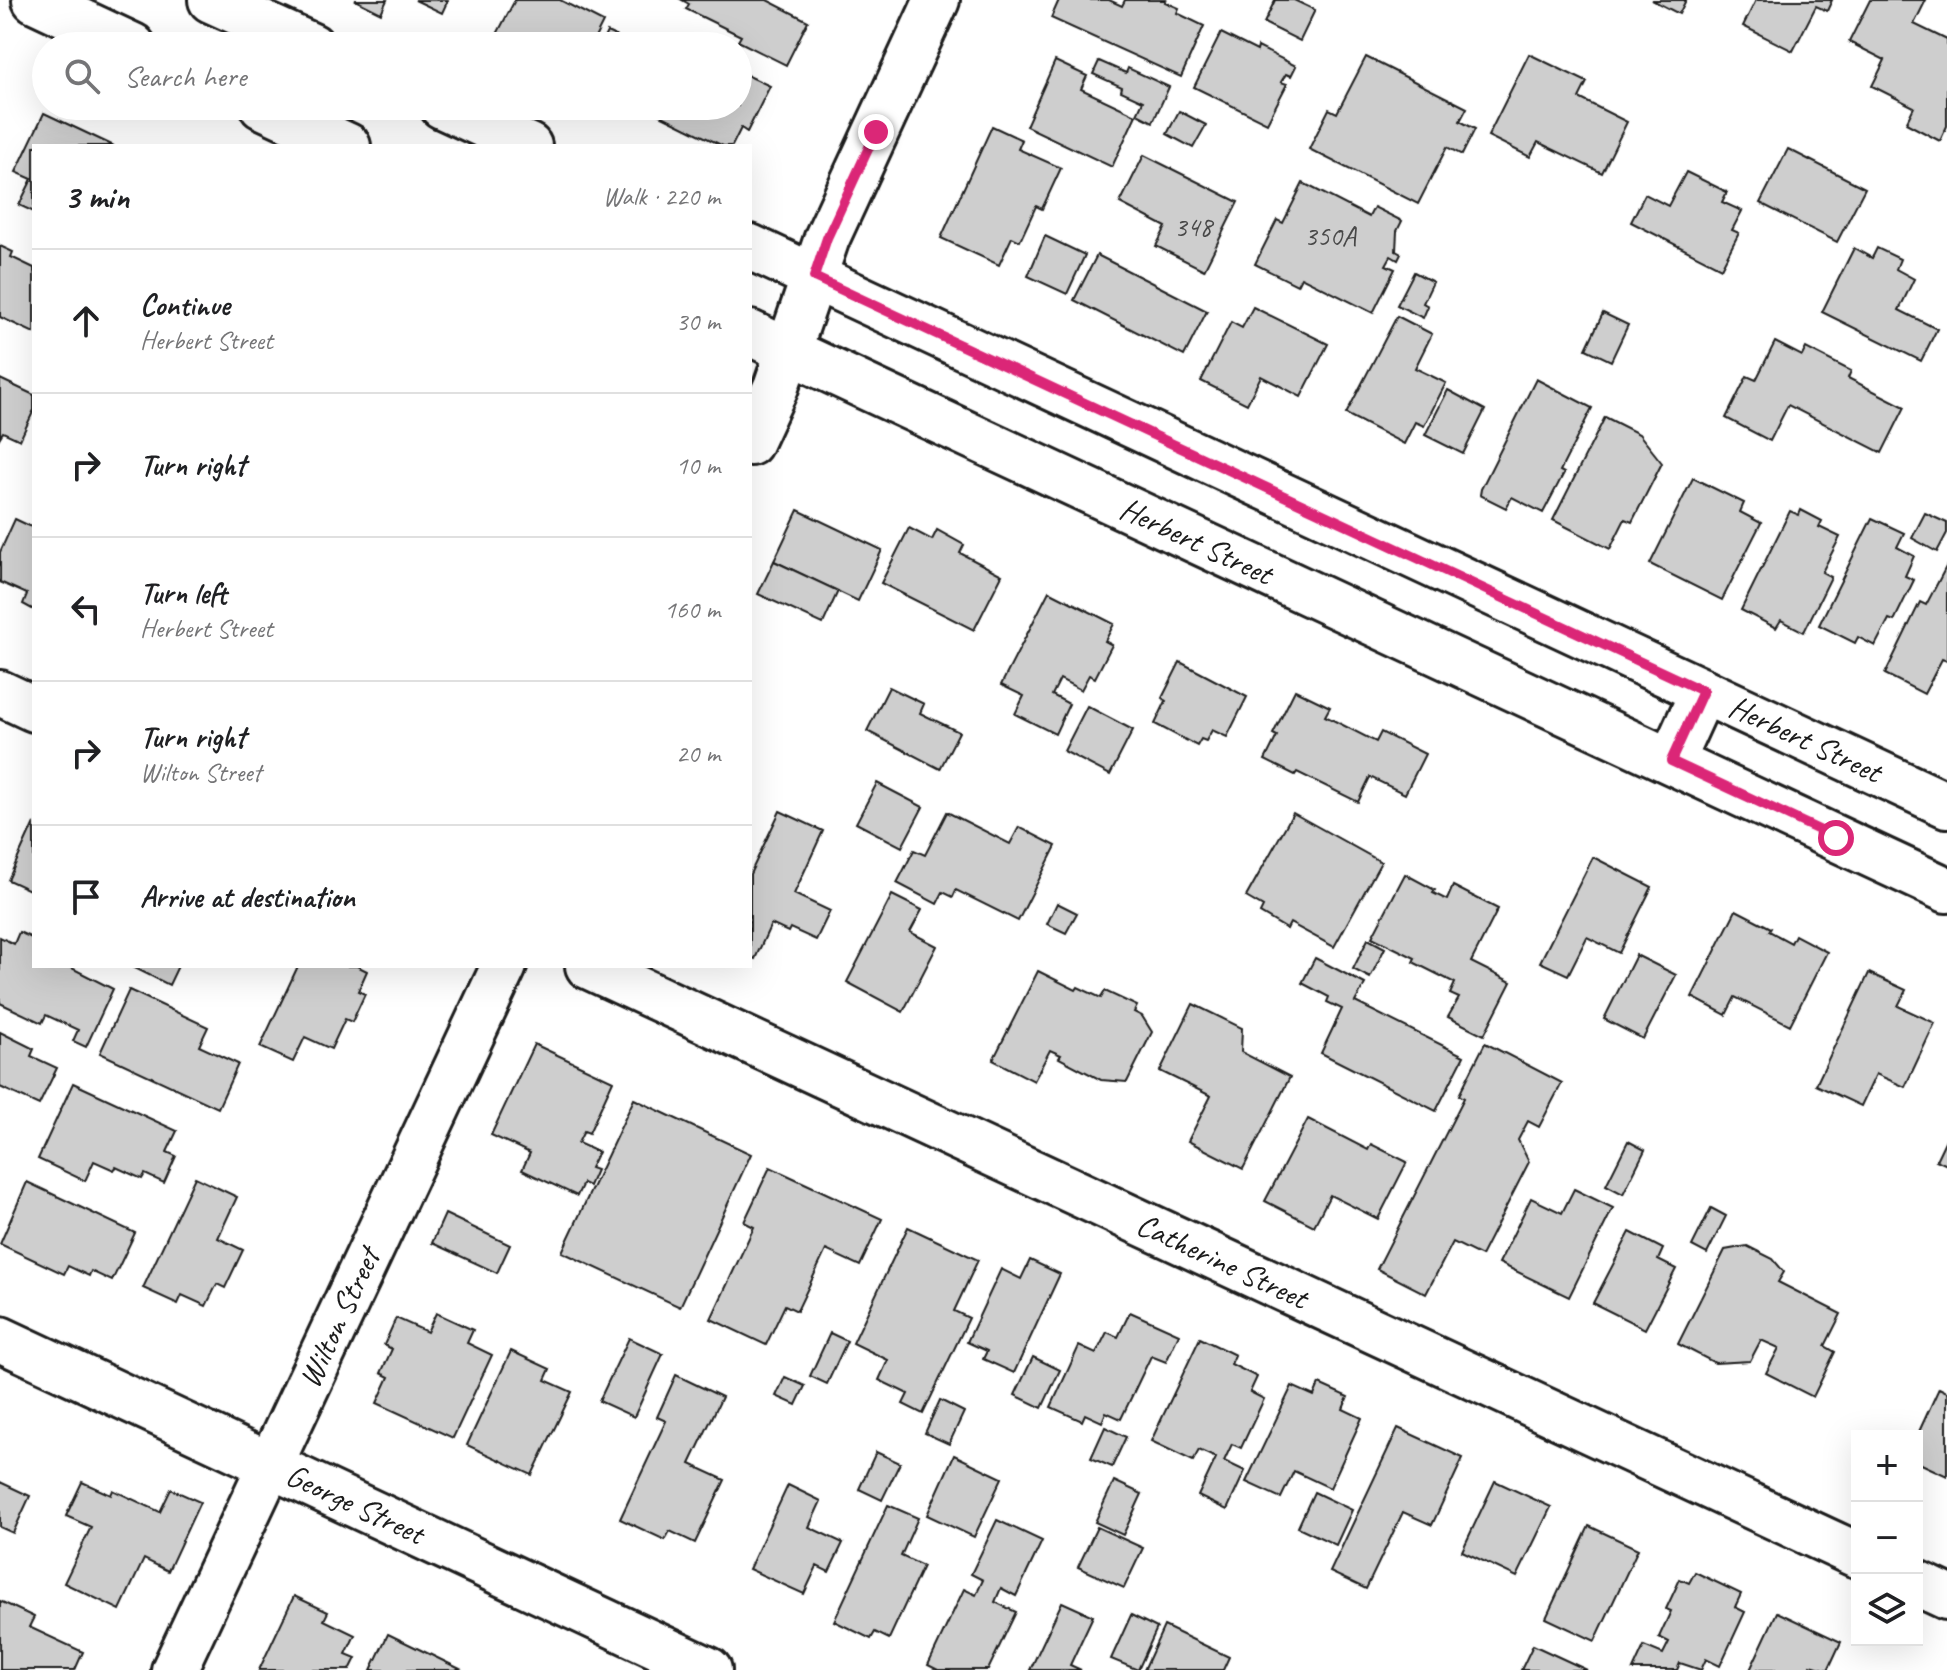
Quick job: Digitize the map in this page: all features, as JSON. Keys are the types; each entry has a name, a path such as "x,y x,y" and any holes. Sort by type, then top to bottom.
{"street":[{"path":"35,0 103,32"},
{"path":"211,0 281,32"},
{"path":"752,438 789,352 827,238 937,0"},
{"path":"292,120 344,144"},
{"path":"472,120 525,144"},
{"name":"Herbert Street","path":"752,248 1947,805"},
{"name":"Herbert Street","path":"752,334 1947,890"},
{"path":"1671,761 1703,691"},
{"path":"0,693 32,708"},
{"name":"Wilton Street","path":"174,1670 503,968"},
{"name":"Catherine Street","path":"592,968 1851,1552"},
{"name":"George Street","path":"0,1339 709,1670"},
{"path":"1923,1586 1947,1597"}],"building":[{"path":"355,0 387,0 381,13"},
{"path":"415,0 448,0 442,13"},
{"path":"515,0 560,0 603,22 598,32 498,32"},
{"path":"682,0 767,0 808,21 786,65 752,48 752,32 733,32 686,9 689,4"},
{"path":"1059,0 1109,0 1122,6 1125,0 1166,0 1179,8 1177,13 1204,26 1181,77 1051,18"},
{"path":"1275,0 1294,0 1315,10 1300,41 1264,23"},
{"path":"1652,0 1686,0 1679,14"},
{"path":"1756,0 1832,0 1827,11 1816,6 1793,51 1743,26"},
{"path":"1870,0 1926,0 1914,24 1947,40 1947,126 1940,141 1906,123 1914,107 1872,86 1885,60 1849,42"},
{"path":"1221,33 1296,66 1291,76 1286,74 1281,82 1287,84 1267,123 1194,87"},
{"path":"1529,54 1587,82 1579,98 1627,122 1602,173 1538,142 1530,157 1488,136"},
{"path":"1366,57 1467,108 1460,121 1475,129 1462,155 1447,147 1418,204 1309,149 1329,109 1337,113"},
{"path":"1055,61 1087,76 1081,89 1136,115 1112,167 1026,126"},
{"path":"1099,61 1126,73 1128,68 1169,87 1153,122 1137,114 1143,101 1093,74"},
{"path":"752,78 770,86 747,132 741,128 733,144 719,144 670,120 752,120"},
{"path":"1179,111 1206,125 1193,148 1167,134"},
{"path":"41,120 59,120 110,144 32,144 32,179 16,172"},
{"path":"992,126 1022,140 1018,149 1061,168 1042,209 1036,206 1020,241 1012,237 999,265 941,238"},
{"path":"1788,149 1865,188 1837,242 1760,203"},
{"path":"1144,155 1238,202 1204,270 1156,246 1166,227 1120,203"},
{"path":"1686,172 1727,192 1722,202 1742,211 1732,230 1739,233 1721,268 1631,222 1645,194 1668,206"},
{"path":"32,179 32,211 19,205"},
{"path":"1303,183 1369,217 1374,207 1402,221 1397,231 1396,251 1401,254 1398,260 1391,256 1386,265 1395,269 1373,313 1301,277 1297,285 1255,264 1277,220 1283,223"},
{"path":"1045,236 1085,255 1067,294 1028,276"},
{"path":"0,246 13,252 11,257 32,267 32,332 0,317"},
{"path":"1854,248 1872,258 1877,248 1900,259 1896,269 1914,279 1899,310 1937,329 1921,361 1822,312"},
{"path":"1097,255 1207,311 1184,356 1074,300"},
{"path":"1414,272 1433,282 1423,303 1428,306 1423,318 1397,305"},
{"path":"1253,307 1328,344 1301,397 1261,376 1247,404 1201,381 1231,322 1242,328"},
{"path":"1603,313 1628,325 1611,361 1586,349"},
{"path":"1397,316 1432,334 1415,368 1446,383 1424,426 1415,422 1404,444 1346,414"},
{"path":"1775,342 1802,356 1806,348 1851,371 1848,378 1905,407 1882,453 1788,405 1770,441 1726,418 1747,376 1756,380"},
{"path":"0,379 32,394 32,414 20,440 3,432 0,437"},
{"path":"1536,379 1592,408 1543,513 1512,497 1506,508 1480,495"},
{"path":"1448,390 1485,410 1463,454 1425,435"},
{"path":"1605,417 1639,434 1662,463 1632,522 1625,519 1610,549 1553,520"},
{"path":"1693,478 1744,503 1740,512 1761,523 1722,600 1650,564"},
{"path":"798,510 882,550 858,601 774,561"},
{"path":"1801,510 1822,521 1819,527 1840,537 1822,572 1831,577 1804,632 1781,620 1776,628 1741,610 1790,511 1799,515"},
{"path":"1925,513 1947,523 1947,533 1937,552 1912,538"},
{"path":"1872,518 1904,533 1897,547 1914,556 1905,576 1914,580 1894,621 1889,619 1875,646 1858,637 1855,643 1819,625"},
{"path":"15,519 32,527 32,609 23,604 27,594 0,582 0,552"},
{"path":"909,528 932,540 937,530 964,545 960,553 1002,575 974,630 881,583"},
{"path":"774,561 838,591 823,624 758,594"},
{"path":"1947,565 1947,661 1942,659 1924,694 1885,674 1920,602 1926,605"},
{"path":"1049,591 1114,624 1105,641 1112,645 1095,678 1089,675 1081,690 1060,679 1052,695 1069,704 1055,734 1015,714 1024,696 1001,685"},
{"path":"1180,662 1247,697 1227,737 1212,730 1206,741 1201,739 1197,746 1155,724 1166,701 1162,698"},
{"path":"889,687 924,704 920,713 959,732 940,769 867,731"},
{"path":"1295,690 1330,707 1325,716 1376,742 1381,732 1425,754 1405,794 1370,777 1358,802 1265,760 1277,736 1273,734"},
{"path":"1087,706 1133,730 1110,775 1064,751"},
{"path":"877,783 923,807 902,847 856,823"},
{"path":"780,811 823,831 794,894 830,911 816,940 790,928 788,932 771,924 755,959 752,958 752,870"},
{"path":"947,812 1010,844 1019,827 1056,846 1018,921 956,890 953,897 943,892 937,904 897,883 914,850 925,855"},
{"path":"1293,813 1381,862 1334,947 1290,923 1287,929 1260,913 1263,907 1246,897"},
{"path":"32,827 32,891 8,880"},
{"path":"1593,857 1652,887 1619,953 1587,937 1568,975 1540,962"},
{"path":"1405,874 1447,900 1453,886 1498,909 1471,962 1511,982 1484,1035 1448,1017 1459,998 1450,994 1455,983 1413,962 1415,958 1372,937"},
{"path":"892,895 922,910 910,932 937,946 903,1012 847,982"},
{"path":"1057,903 1077,913 1066,933 1047,924"},
{"path":"1736,910 1771,928 1769,931 1791,943 1795,935 1827,952 1790,1025 1735,997 1726,1015 1692,997"},
{"path":"19,932 32,938 32,968 72,968 113,989 86,1047 73,1041 78,1030 46,1015 42,1023 0,1003 0,937 14,944"},
{"path":"1368,939 1385,948 1370,978 1353,969"},
{"path":"1636,955 1676,975 1643,1039 1604,1019"},
{"path":"1315,958 1365,984 1355,1002 1464,1056 1436,1111 1321,1053 1342,1009 1327,1002 1329,997 1302,983"},
{"path":"135,968 177,968 169,985"},
{"path":"297,968 361,968 367,971 358,991 365,994 352,1022 345,1019 331,1049 305,1037 293,1062 260,1047"},
{"path":"1038,971 1076,990 1078,987 1101,998 1105,991 1137,1006 1134,1012 1142,1016 1152,1032 1127,1082 1101,1080 1050,1050 1034,1081 993,1060"},
{"path":"1869,973 1906,990 1898,1006 1935,1023 1905,1087 1876,1074 1861,1106 1816,1085"},
{"path":"129,990 208,1027 199,1046 238,1064 218,1108 100,1053"},
{"path":"1193,1004 1242,1028 1241,1052 1290,1077 1243,1169 1188,1141 1211,1096 1160,1071"},
{"path":"0,1032 34,1049 31,1056 57,1068 39,1105 0,1087"},
{"path":"1485,1043 1562,1083 1539,1127 1528,1121 1518,1140 1529,1162 1481,1256 1453,1242 1426,1294 1377,1269 1464,1098 1459,1095"},
{"path":"534,1044 613,1081 589,1133 584,1131 578,1143 598,1152 590,1168 596,1170 589,1186 583,1183 577,1196 522,1170 530,1153 491,1135"},
{"path":"73,1083 177,1131 167,1152 176,1156 164,1183 145,1174 142,1179 94,1161 85,1181 38,1159"},
{"path":"634,1099 751,1154 680,1307 562,1252"},
{"path":"1308,1119 1368,1150 1371,1144 1407,1162 1378,1219 1330,1195 1314,1226 1265,1201"},
{"path":"1947,1137 1947,1165 1936,1160"},
{"path":"1628,1141 1645,1150 1623,1194 1606,1185"},
{"path":"770,1167 882,1219 860,1266 826,1250 797,1311 785,1305 766,1345 711,1319 754,1227 744,1222"},
{"path":"195,1177 237,1197 218,1238 243,1250 225,1288 217,1284 206,1306 182,1295 178,1304 143,1288"},
{"path":"27,1182 135,1233 112,1281 91,1271 89,1276 68,1266 64,1274 0,1244"},
{"path":"1574,1189 1613,1208 1569,1297 1499,1263 1531,1198 1562,1213"},
{"path":"1711,1208 1726,1216 1707,1254 1692,1246"},
{"path":"445,1214 510,1245 497,1273 432,1243"},
{"path":"908,1227 978,1260 954,1311 969,1318 923,1414 903,1404 908,1394 879,1380 888,1360 853,1343"},
{"path":"1630,1232 1663,1249 1658,1260 1676,1269 1645,1329 1593,1303"},
{"path":"1747,1246 1773,1259 1784,1272 1778,1282 1841,1314 1825,1346 1835,1352 1813,1397 1766,1373 1779,1348 1761,1340 1750,1361 1715,1363 1678,1344 1725,1250"},
{"path":"1030,1260 1060,1274 1014,1373 983,1359 987,1351 967,1342 1001,1269 1021,1279"},
{"path":"1130,1312 1179,1334 1166,1362 1151,1356 1121,1419 1106,1412 1102,1422 1085,1414 1082,1421 1051,1407 1079,1346 1096,1354 1107,1332 1118,1337"},
{"path":"436,1313 473,1330 467,1343 492,1355 453,1438 377,1403 389,1377 381,1373 392,1349 384,1345 396,1318 427,1332"},
{"path":"830,1333 847,1341 827,1384 810,1376"},
{"path":"629,1338 663,1354 634,1417 599,1401"},
{"path":"1200,1338 1235,1355 1231,1364 1257,1377 1250,1392 1264,1399 1241,1448 1232,1444 1224,1461 1245,1471 1227,1510 1198,1496 1216,1458 1199,1450 1193,1461 1151,1441"},
{"path":"511,1351 550,1369 545,1380 572,1392 532,1475 467,1445"},
{"path":"1033,1357 1060,1370 1042,1408 1015,1395"},
{"path":"676,1375 722,1397 690,1464 725,1480 695,1543 670,1531 665,1540 620,1519 666,1421 657,1417"},
{"path":"785,1377 805,1386 796,1405 776,1396"},
{"path":"1319,1384 1348,1397 1343,1409 1362,1418 1330,1488 1294,1471 1281,1498 1246,1482 1292,1386 1314,1396"},
{"path":"1939,1388 1947,1392 1947,1476 1923,1465 1923,1430 1920,1430"},
{"path":"940,1400 964,1412 949,1444 925,1433"},
{"path":"1105,1427 1126,1437 1112,1467 1091,1458"},
{"path":"1398,1428 1463,1458 1432,1525 1403,1512 1366,1589 1330,1572"},
{"path":"876,1452 900,1463 882,1500 859,1489"},
{"path":"954,1455 1002,1478 974,1537 927,1515"},
{"path":"1114,1481 1142,1494 1123,1535 1095,1522"},
{"path":"1495,1481 1551,1507 1517,1577 1462,1551"},
{"path":"0,1482 30,1496 13,1533 0,1527"},
{"path":"82,1482 111,1495 113,1490 160,1512 171,1489 200,1502 168,1571 144,1559 120,1610 64,1583 91,1527 66,1516"},
{"path":"788,1485 821,1501 809,1527 843,1543 829,1572 817,1566 804,1594 749,1569"},
{"path":"1314,1492 1352,1510 1336,1545 1298,1527"},
{"path":"888,1505 918,1518 901,1556 923,1566 889,1639 875,1632 871,1639 834,1621"},
{"path":"997,1520 1042,1541 1016,1596 1001,1588 995,1602 1016,1612 988,1670 938,1670 928,1665 964,1589 976,1595 983,1580 971,1574"},
{"path":"1589,1526 1638,1549 1595,1641 1546,1618"},
{"path":"1097,1527 1143,1548 1124,1588 1078,1567"},
{"path":"1695,1572 1741,1594 1735,1607 1745,1612 1720,1666 1706,1659 1701,1670 1680,1663 1677,1670 1633,1670 1644,1646 1663,1654 1669,1642 1659,1637 1671,1611 1666,1609 1680,1579 1689,1583"},
{"path":"294,1596 328,1612 324,1620 355,1635 346,1654 356,1658 350,1670 259,1670"},
{"path":"0,1601 34,1617 29,1627 83,1652 75,1670 0,1670"},
{"path":"1062,1602 1093,1616 1070,1665 1081,1670 1030,1670"},
{"path":"1777,1612 1841,1642 1828,1670 1811,1665 1809,1670 1750,1670"},
{"path":"1131,1615 1157,1628 1138,1670 1111,1659"},
{"path":"1164,1626 1229,1657 1223,1670 1144,1670"},
{"path":"388,1634 462,1670 371,1670"},
{"path":"1533,1645 1587,1670 1521,1670"}],"route":[{"path":"876,132 827,238 814,277 1703,691 1671,761 1836,838"}]}
